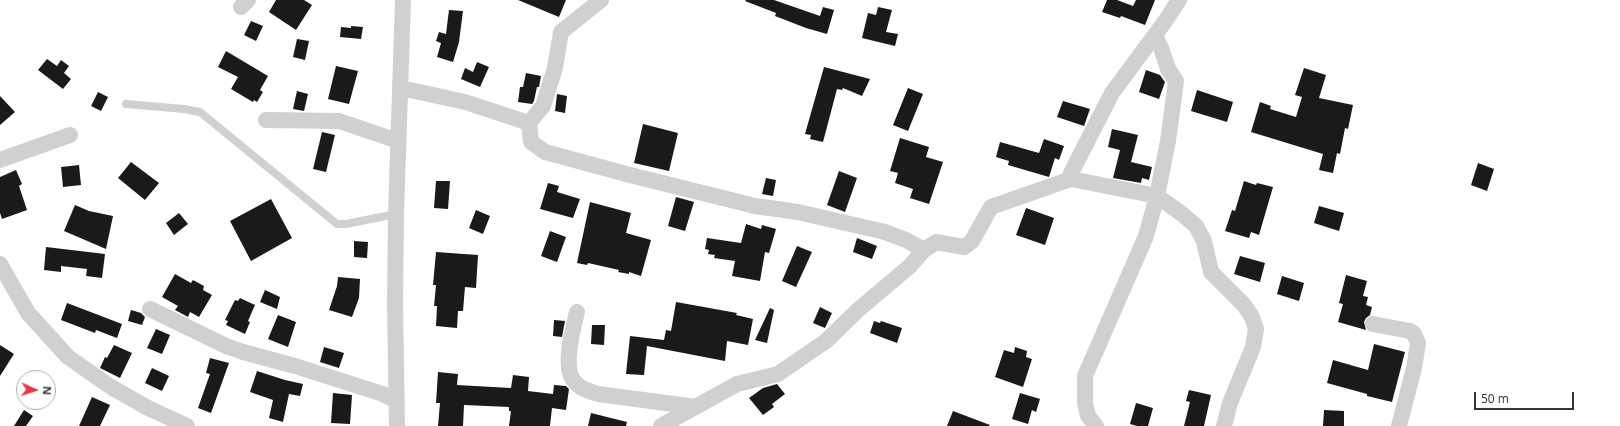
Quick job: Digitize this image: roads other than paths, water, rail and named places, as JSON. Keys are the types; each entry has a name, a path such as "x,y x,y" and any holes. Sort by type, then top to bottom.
{"street":[{"path":"397,426 395,303 396,214 403,0"},
{"path":"601,0 561,32 556,68 543,106 529,123 532,142 545,152 630,175 755,206 798,212 885,232 906,240 924,250"},
{"path":"1071,179 1071,174 1112,93 1155,36 1179,0"},
{"path":"1096,426 1088,416 1085,403 1085,376 1146,236 1157,196 1168,141 1176,81 1168,69 1155,36"},
{"path":"401,88 465,102 529,123"},
{"path":"266,120 339,121 398,141"},
{"path":"0,160 70,134"},
{"path":"661,426 737,384 778,374 826,341 858,310 910,266 924,250 936,242 964,247 972,241 991,207 1071,179 1157,196 1196,226 1204,241 1212,272 1244,305 1252,317 1256,330 1253,347 1230,403 1224,426"},
{"path":"0,264 28,313 68,357 111,387 148,408 187,426"},
{"path":"150,309 237,350 295,366 383,394 396,401"},
{"path":"576,312 568,365 573,380 582,389 598,394 696,407"},
{"path":"1373,324 1410,331 1414,334 1418,343 1414,368 1399,426"}],"lane":[{"path":"126,104 184,109 200,112 337,224 346,224 396,214"}]}
